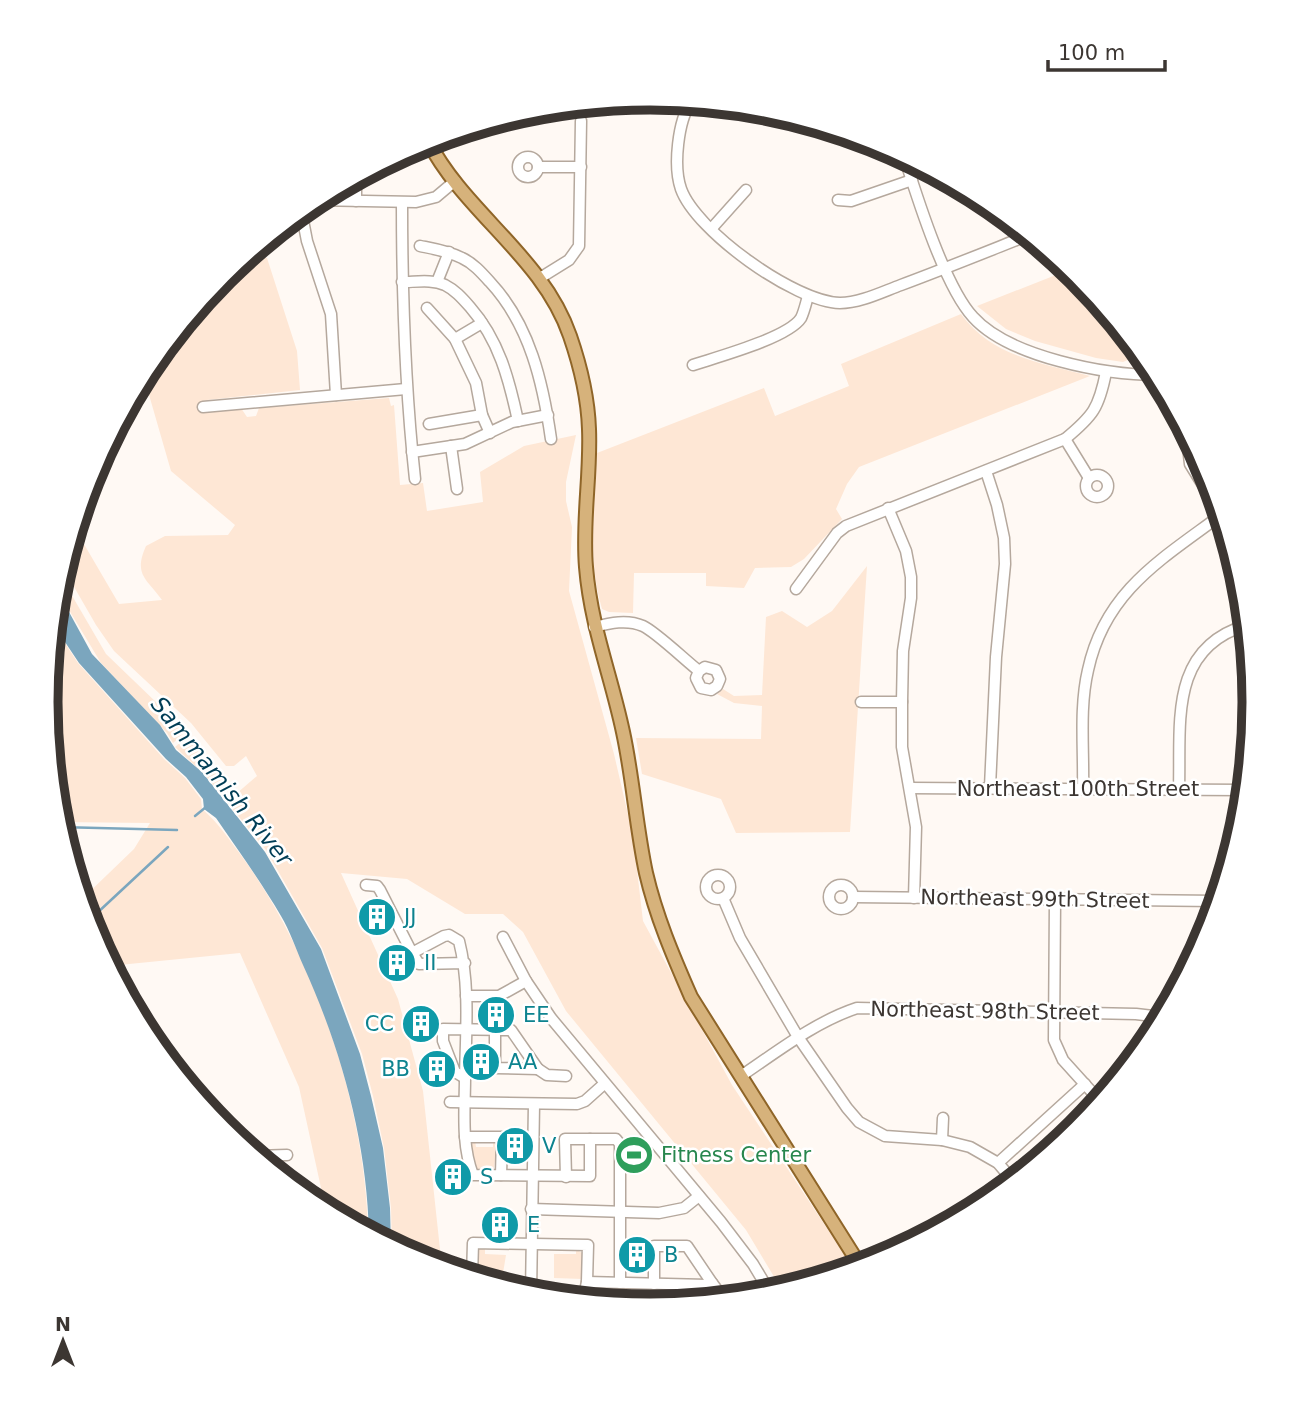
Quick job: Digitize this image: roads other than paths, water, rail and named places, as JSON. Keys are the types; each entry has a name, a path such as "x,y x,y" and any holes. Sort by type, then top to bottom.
{"main road":[{"path":"435,151 455,181 540,278 569,334 576,355 588,417 586,564 594,627 623,730 646,872 658,914 691,997 855,1257"}],"street":[{"path":"684,111 679,129 678,179 691,206 750,262 808,296 842,303 872,296 1019,239"},
{"path":"540,278 576,253 581,234 581,121"},
{"path":"538,167 581,167"},
{"path":"908,169 945,268 960,300 972,317 987,330 1028,351 1106,372 1143,374"},
{"path":"838,200 851,201 912,180"},
{"path":"336,201 402,203 436,197 455,181"},
{"path":"356,188 356,201"},
{"path":"712,228 746,190"},
{"path":"402,203 406,389 415,479"},
{"path":"303,222 331,314 336,395"},
{"path":"420,246 449,252 475,266 502,295 531,348 548,415 551,439"},
{"path":"437,282 449,252"},
{"path":"402,282 437,282 458,294 482,323 503,360 518,421"},
{"path":"693,365 777,336 791,328 800,319 808,296"},
{"path":"426,308 455,339 476,383 482,415 491,433"},
{"path":"455,339 482,323"},
{"path":"796,589 837,533 846,526 1065,439 1088,420 1097,405 1106,372"},
{"path":"203,407 406,389"},
{"path":"429,424 482,415"},
{"path":"412,452 465,444 518,421 548,415"},
{"path":"1065,439 1089,478"},
{"path":"451,446 457,489"},
{"path":"1189,458 1197,475"},
{"path":"986,471 997,505 1005,564 996,657 990,787"},
{"path":"888,508 906,551 911,577 911,598 903,651 902,747 916,827 914,898"},
{"path":"1083,788 1084,696 1088,669 1106,622 1118,600 1134,583 1214,521"},
{"path":"594,627 613,622 644,626 699,671"},
{"path":"1179,789 1181,697 1184,682 1192,667 1216,638 1237,628"},
{"path":"861,702 902,702"},
{"name":"Northeast 100th Street","path":"910,788 1235,790"},
{"path":"366,885 377,886 380,890 419,964 465,963"},
{"name":"Northeast 99th Street","path":"853,897 1208,901"},
{"path":"723,898 736,932 798,1037 859,1122 885,1136 942,1140 970,1147 998,1163 1008,1174"},
{"path":"1055,900 1054,1041 1058,1051 1093,1094"},
{"path":"412,953 449,935 459,941 465,963 466,1137 473,1175 590,1177 590,1139"},
{"path":"503,937 526,981 551,1018 699,1196 753,1264 765,1283"},
{"path":"466,996 499,996 526,981"},
{"name":"Northeast 98th Street","path":"741,1076 798,1037 857,1008 1152,1016"},
{"path":"465,1078 455,1072 443,1041 443,1029 511,1030 538,1069 547,1075 566,1076"},
{"path":"495,1030 495,1068 538,1069"},
{"path":"450,1102 577,1104 585,1101 604,1084"},
{"path":"998,1163 1084,1084"},
{"path":"531,1282 534,1104"},
{"path":"942,1140 943,1118"},
{"path":"466,1137 502,1137 501,1175"},
{"path":"566,1177 565,1139 616,1139 620,1144 620,1283"},
{"path":"270,1156 287,1155"},
{"path":"531,1209 674,1212 699,1196"},
{"path":"472,1267 473,1243 589,1245 585,1290"},
{"path":"653,1284 654,1247 687,1246 717,1290"},
{"path":"587,1282 712,1283"}],"water":[{"path":"66,606 92,654 160,725 176,750 202,772 265,852 321,949 360,1054 371,1096 383,1148 391,1234 368,1223 357,1130 340,1062 317,997 284,922 216,818 204,809 203,799 186,777 166,759 79,663 62,637"}],"waterway":[{"path":"195,816 206,807"},
{"path":"71,827 177,830"},
{"path":"97,913 168,847"}],"place":[{"name":"JJ","path":"377,917"},
{"name":"II","path":"397,963"},
{"name":"EE","path":"496,1015"},
{"name":"CC","path":"421,1024"},
{"name":"AA","path":"481,1062"},
{"name":"BB","path":"437,1069"},
{"name":"V","path":"515,1146"},
{"name":"Fitness Center","path":"634,1155"},
{"name":"S","path":"453,1177"},
{"name":"E","path":"500,1225"},
{"name":"B","path":"637,1255"}],"water label":[{"name":"Sammamish River","path":"222,781"}]}
